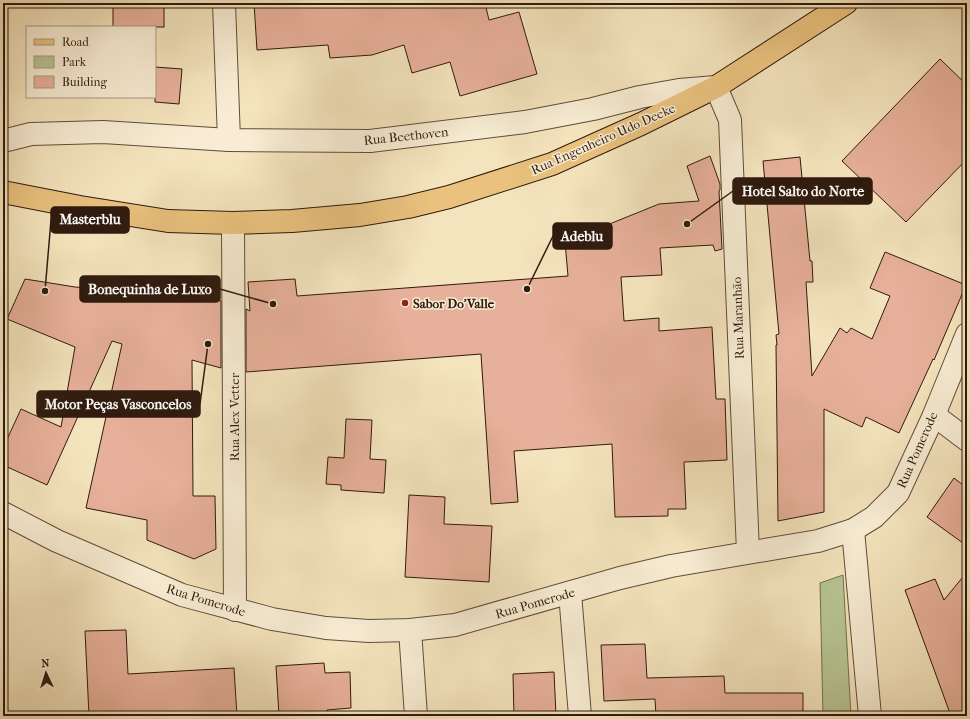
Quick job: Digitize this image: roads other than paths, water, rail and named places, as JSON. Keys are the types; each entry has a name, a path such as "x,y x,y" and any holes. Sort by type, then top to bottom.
{"main road":[{"name":"Rua Engenheiro Udo Deeke","path":"3,192 87,208 168,221 233,223 292,221 360,216 408,207 449,197 552,164 633,127 716,87 846,3"}],"street":[{"path":"224,3 229,140"},
{"name":"Rua Beethoven","path":"3,141 31,134 104,132 229,140 370,141 525,122 678,90 716,87"},
{"name":"Rua Maranhão","path":"716,87 730,120 748,552"},
{"name":"Rua Alex Vetter","path":"233,223 235,610"},
{"name":"Rua Pomerode","path":"3,513 57,541 145,580 182,595 235,610 272,619 326,628 369,631 410,630 455,625 620,578 748,552 818,541 853,530 874,517 898,493 934,415 967,334"},
{"path":"934,415 967,440"},
{"path":"853,530 870,716"},
{"path":"570,593 580,716"},
{"path":"410,630 416,716"}],"place":[{"name":"Hotel Salto do Norte","path":"687,224"},
{"name":"Adeblu","path":"527,289"},
{"name":"Masterblu","path":"45,291"},
{"name":"Sabor Do'Valle","path":"405,303"},
{"name":"Bonequinha de Luxo","path":"273,304"},
{"name":"Motor Peças Vasconcelos","path":"208,344"}]}
